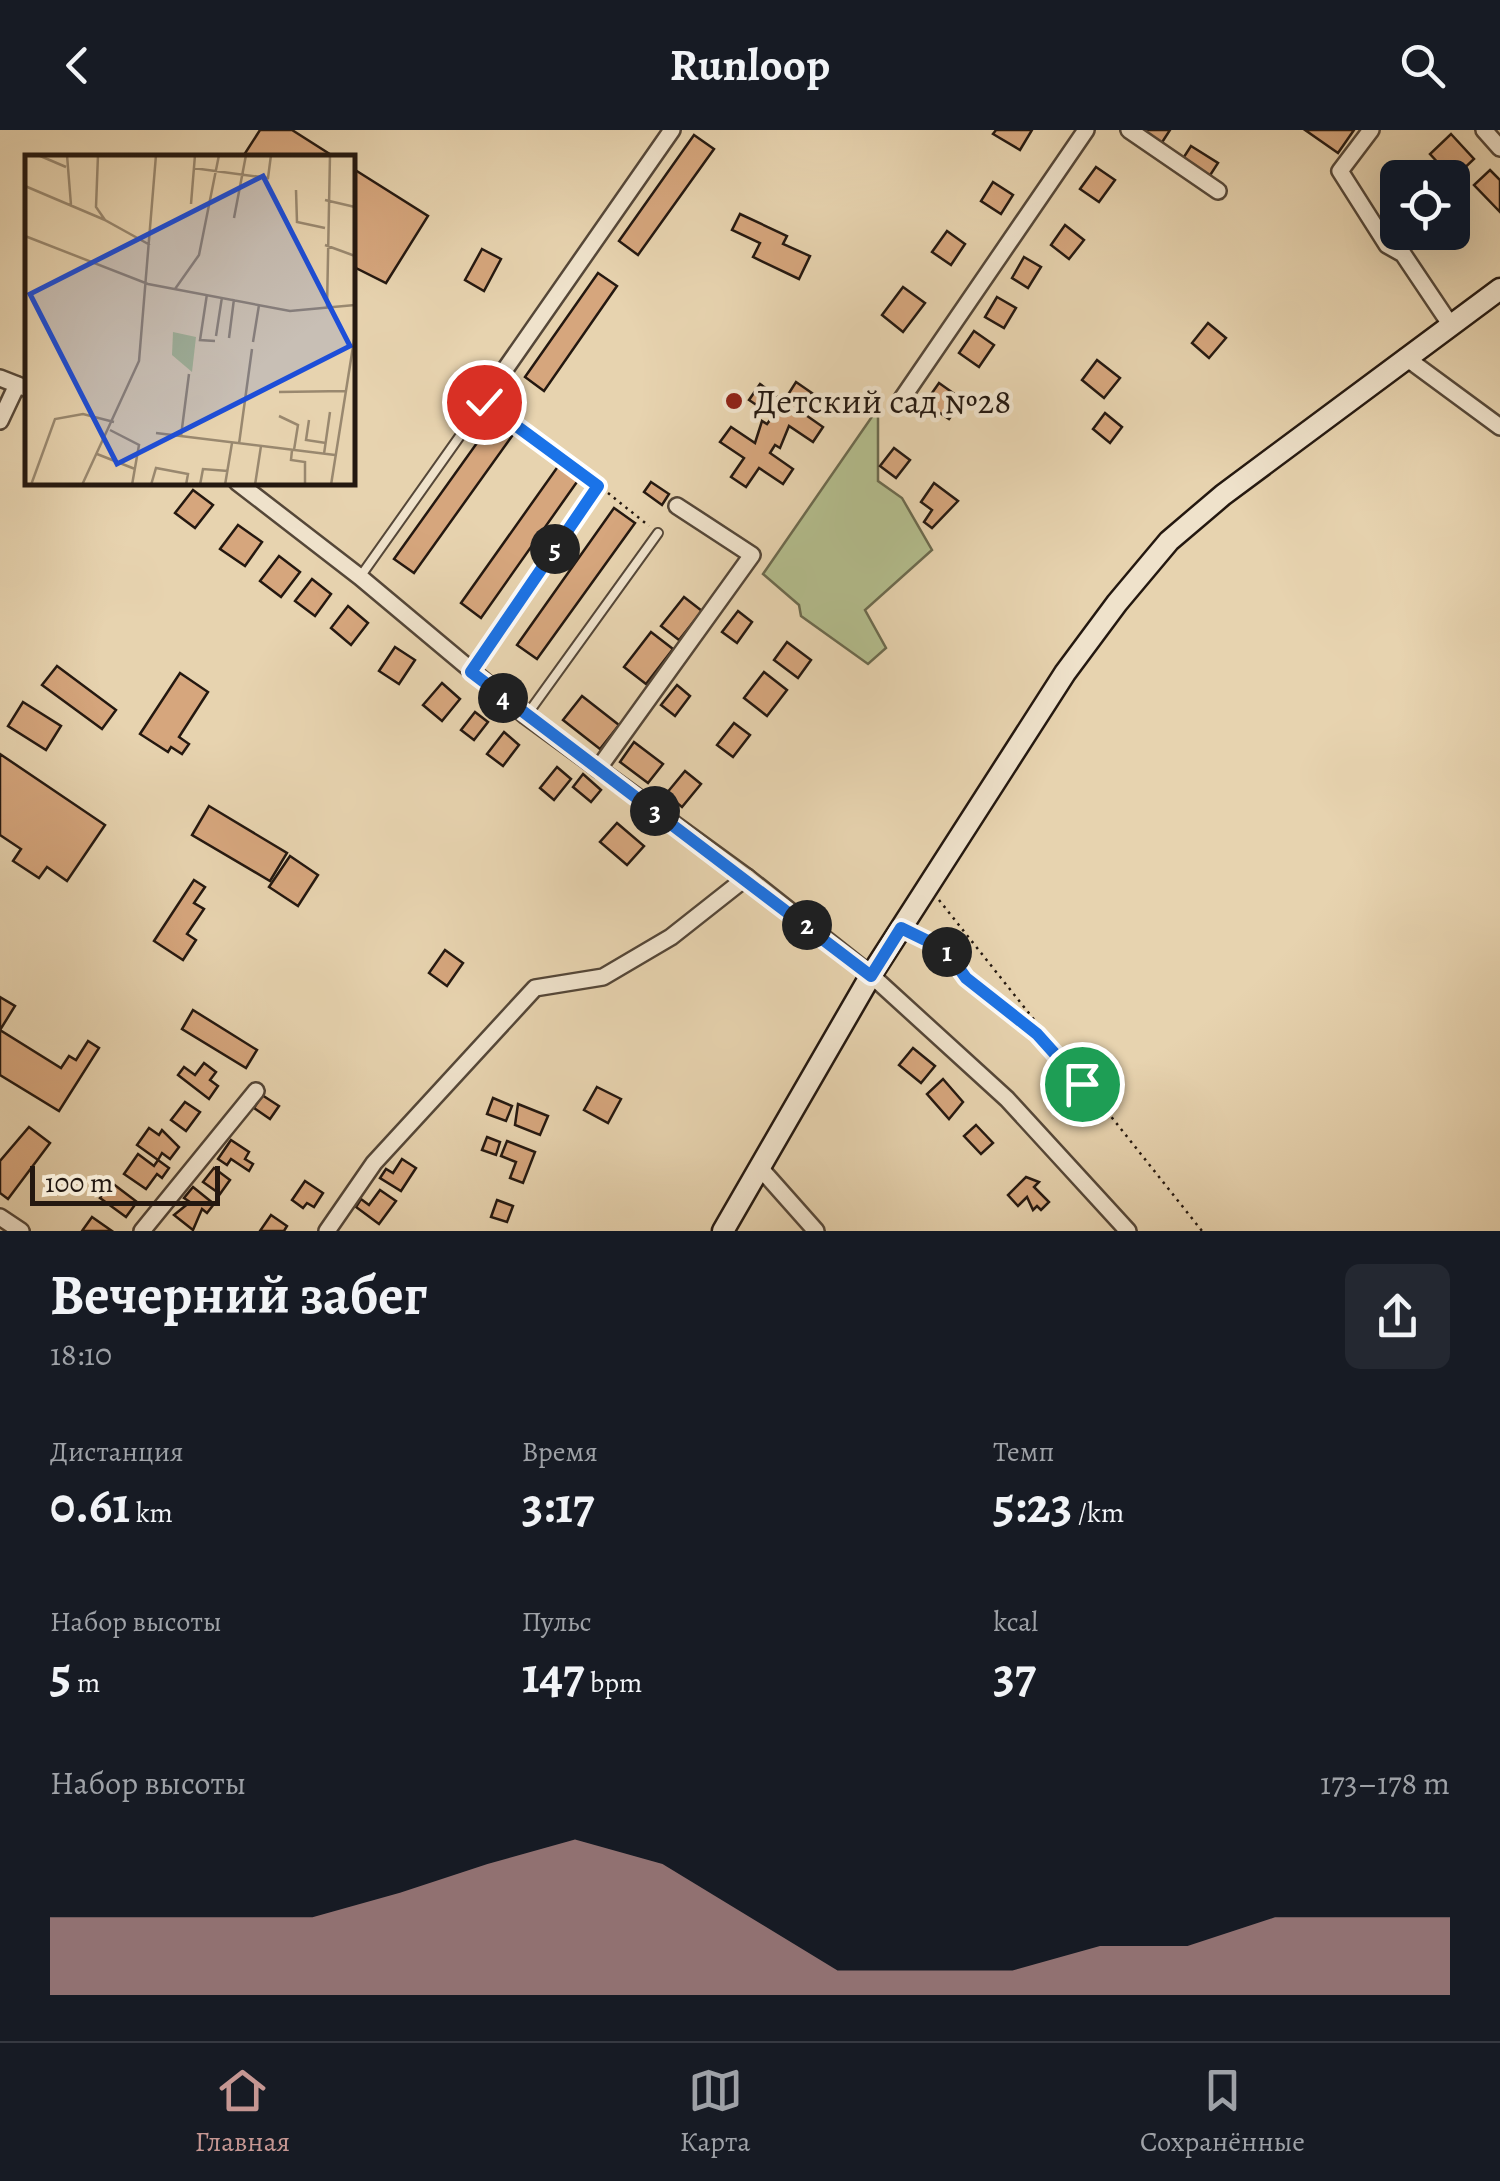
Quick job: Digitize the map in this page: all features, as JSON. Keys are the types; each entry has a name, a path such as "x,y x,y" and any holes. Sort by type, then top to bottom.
{"main road":[{"path":"723,1231 871,976 1065,673 1169,541 1405,357 1500,289"}],"street":[{"path":"506,368 672,130"},
{"path":"898,406 1086,130"},
{"path":"1129,130 1218,191"},
{"path":"1371,130 1340,171 1386,245 1403,254 1450,324"},
{"path":"1484,130 1500,148"},
{"path":"1405,357 1500,427"},
{"path":"0,378 22,387 0,421"},
{"path":"240,485 360,576 526,716 747,877 871,976 1007,1100 1128,1231"},
{"path":"598,769 752,556 677,506"},
{"path":"327,1231 374,1163 535,988 603,977 671,937 747,877"},
{"path":"142,1231 256,1090"},
{"path":"761,1168 816,1231"},
{"path":"0,1217 21,1231"}],"lane":[{"path":"360,576 484,402"},
{"path":"471,672 598,486"},
{"path":"526,716 658,533"}],"path":[{"path":"506,368 484,402 658,533"},
{"path":"930,885 955,926 1029,1012 1082,1084"},
{"path":"901,928 946,950 966,978 1037,1034 1202,1231"}],"green space":[{"path":"878,408 878,481 902,498 932,550 865,610 886,648 868,664 801,616 799,605 763,574"}],"building":[{"path":"260,130 292,130 331,155 244,155"},
{"path":"996,130 1032,130 1020,150 993,134"},
{"path":"1133,130 1170,130 1159,147"},
{"path":"1305,130 1354,130 1338,153"},
{"path":"1451,134 1474,159 1470,163 1436,160 1430,154"},
{"path":"694,135 714,149 638,255 619,241"},
{"path":"1191,146 1218,163 1207,180 1180,163"},
{"path":"1096,167 1115,180 1099,202 1080,189"},
{"path":"355,170 428,216 386,283 355,268"},
{"path":"1490,170 1500,180 1500,212 1474,185"},
{"path":"993,182 1013,195 1001,214 981,201"},
{"path":"740,214 787,236 783,244 810,256 799,279 753,257 760,243 732,230"},
{"path":"1065,225 1084,240 1069,259 1051,245"},
{"path":"947,231 965,244 951,265 932,252"},
{"path":"482,249 501,259 484,291 465,280"},
{"path":"1024,257 1041,267 1028,288 1012,278"},
{"path":"598,273 617,286 544,391 525,377"},
{"path":"903,287 925,303 903,332 882,315"},
{"path":"997,297 1016,308 1004,328 985,317"},
{"path":"1208,323 1226,338 1209,358 1192,343"},
{"path":"974,331 994,345 979,367 959,353"},
{"path":"1097,360 1120,378 1104,398 1082,380"},
{"path":"796,382 812,393 800,411 823,427 813,442 789,426 780,448 775,445 770,453 793,469 783,484 759,468 746,487 731,477 744,458 720,442 731,427 755,443 762,421 767,424 773,416 749,400 760,384 784,401"},
{"path":"939,383 963,400 949,419 925,403"},
{"path":"1105,413 1122,427 1110,443 1093,429"},
{"path":"492,422 512,436 414,573 394,559"},
{"path":"894,448 910,460 896,478 880,466"},
{"path":"559,465 579,479 481,618 461,603"},
{"path":"651,482 669,494 662,505 644,492"},
{"path":"934,483 958,501 932,528 924,522 932,510 921,502"},
{"path":"193,490 213,505 195,528 175,513"},
{"path":"614,508 635,523 537,659 517,645"},
{"path":"238,525 262,542 245,566 220,549"},
{"path":"279,556 300,572 281,597 260,581"},
{"path":"312,579 331,594 315,616 295,601"},
{"path":"684,597 702,611 679,640 661,626"},
{"path":"348,606 368,623 351,645 331,628"},
{"path":"738,611 752,622 737,643 722,632"},
{"path":"651,632 673,649 646,684 624,667"},
{"path":"787,642 811,660 798,678 774,660"},
{"path":"395,647 415,660 399,684 379,671"},
{"path":"57,666 116,710 102,729 42,685"},
{"path":"764,672 787,690 767,716 744,698"},
{"path":"180,673 208,692 179,737 189,744 182,754 171,747 168,752 140,734"},
{"path":"442,683 460,699 442,721 423,705"},
{"path":"677,685 690,696 675,716 661,705"},
{"path":"582,696 619,725 600,749 563,720"},
{"path":"23,702 61,726 46,750 8,726"},
{"path":"475,712 488,722 474,740 461,730"},
{"path":"734,723 750,735 733,757 717,745"},
{"path":"504,732 519,745 503,766 487,754"},
{"path":"634,742 663,764 648,783 620,762"},
{"path":"0,754 105,825 67,881 47,867 39,878 13,861 21,849 0,835"},
{"path":"557,767 571,779 554,800 540,788"},
{"path":"685,771 701,784 682,807 666,794"},
{"path":"583,774 601,790 591,802 573,787"},
{"path":"209,806 287,853 270,881 192,835"},
{"path":"617,823 644,846 627,865 600,842"},
{"path":"290,856 318,875 298,906 269,887"},
{"path":"194,880 205,887 194,903 204,909 187,934 196,940 183,960 154,941"},
{"path":"445,950 463,963 447,986 429,973"},
{"path":"0,997 15,1006 0,1030"},
{"path":"193,1010 257,1050 246,1068 182,1029"},
{"path":"0,1030 61,1068 69,1056 76,1060 88,1041 99,1048 59,1111 0,1075"},
{"path":"913,1048 935,1066 921,1083 899,1065"},
{"path":"204,1063 216,1072 210,1080 218,1086 209,1099 178,1075 184,1067 195,1075"},
{"path":"943,1079 963,1102 949,1119 927,1094"},
{"path":"597,1087 621,1099 608,1123 584,1110"},
{"path":"262,1095 279,1106 270,1119 254,1108"},
{"path":"493,1098 512,1106 506,1121 487,1114"},
{"path":"185,1102 200,1112 186,1131 171,1120"},
{"path":"518,1104 548,1116 540,1135 515,1125"},
{"path":"976,1125 993,1143 981,1154 964,1136"},
{"path":"29,1127 50,1143 8,1199 0,1193 0,1161"},
{"path":"149,1128 159,1135 162,1130 179,1147 170,1159 162,1153 158,1160 137,1145"},
{"path":"487,1137 500,1142 496,1155 482,1150"},
{"path":"231,1140 249,1152 245,1159 253,1164 249,1171 231,1159 227,1165 218,1159"},
{"path":"507,1141 535,1152 523,1183 510,1178 516,1162 501,1156"},
{"path":"138,1154 154,1166 158,1160 169,1168 162,1178 157,1174 146,1189 124,1174"},
{"path":"402,1159 416,1168 401,1191 380,1178 386,1169 393,1173"},
{"path":"214,1168 230,1180 220,1194 203,1182"},
{"path":"1026,1177 1039,1182 1034,1187 1049,1202 1041,1210 1037,1206 1033,1210 1027,1197 1018,1206 1008,1195"},
{"path":"305,1181 323,1193 314,1207 307,1203 303,1208 292,1200"},
{"path":"112,1183 137,1202 126,1217 100,1198"},
{"path":"193,1187 214,1204 207,1213 202,1209 193,1230 174,1215 190,1202 184,1198"},
{"path":"380,1190 396,1201 379,1224 356,1207 361,1199 369,1205"},
{"path":"497,1200 513,1206 507,1222 491,1217"},
{"path":"271,1215 287,1226 284,1231 260,1231"},
{"path":"92,1217 112,1231 82,1231"}],"place":[{"name":"Детский сад №28","path":"734,401"}],"route":[{"path":"484,402 598,486 471,672 747,877 871,976 901,928 946,950 966,978 1037,1034 1082,1084"}]}
